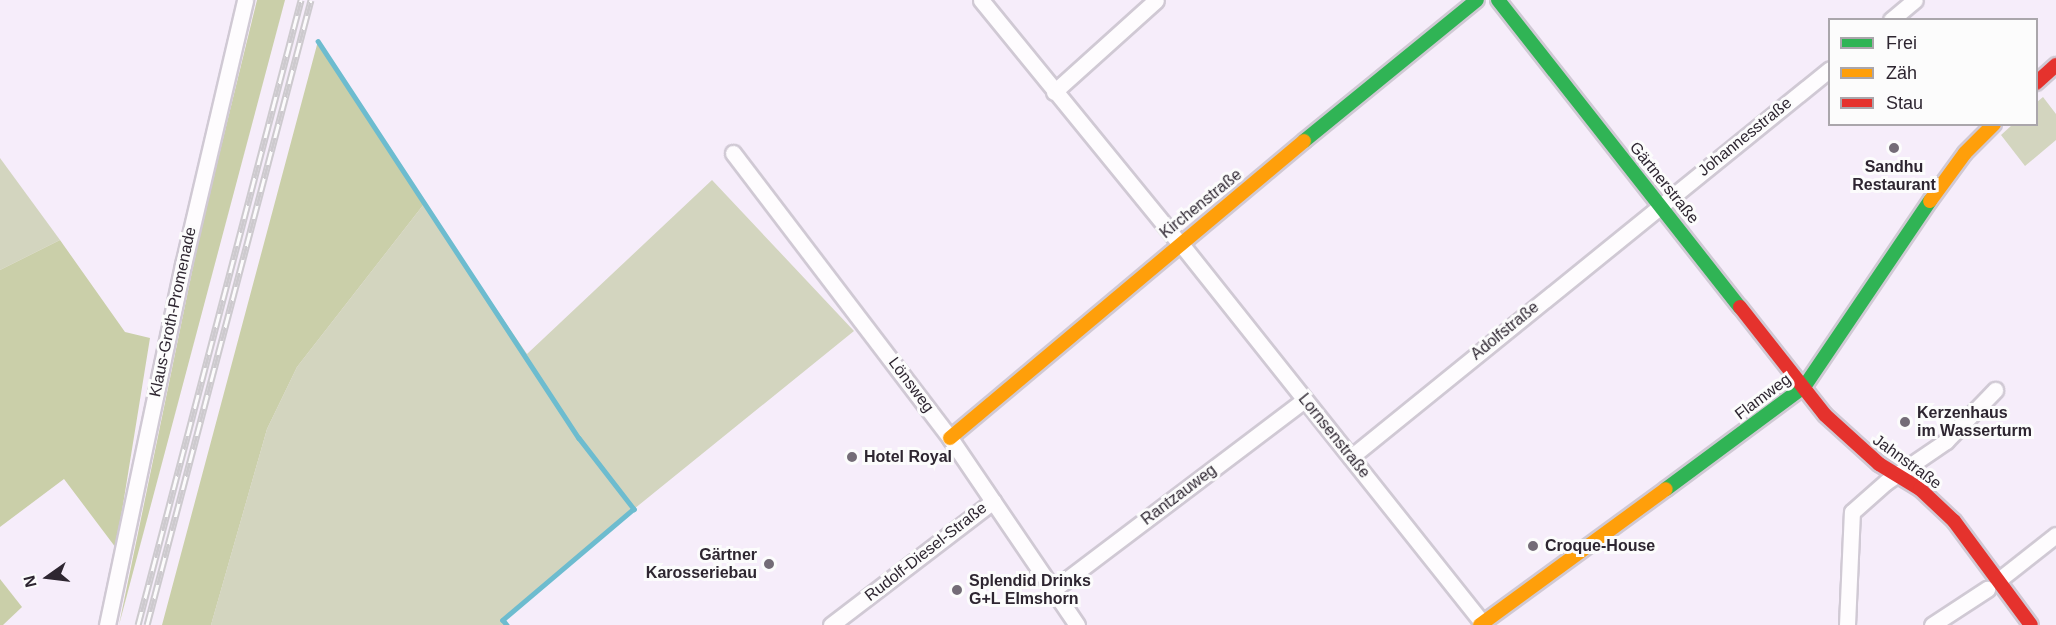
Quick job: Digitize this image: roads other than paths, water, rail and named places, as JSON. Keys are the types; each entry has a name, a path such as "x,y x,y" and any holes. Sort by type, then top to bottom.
{"street":[{"name":"Klaus-Groth-Promenade","path":"107,625 183,265 246,0"},
{"name":"Lornsenstraße","path":"981,0 1182,246 1482,624"},
{"path":"1054,92 1156,0"},
{"name":"Kirchenstraße","path":"950,438 1477,0"},
{"name":"Gärtnerstraße","path":"1498,0 1804,387"},
{"path":"1893,18 1915,0"},
{"path":"2038,82 2056,65"},
{"name":"Johannesstraße","path":"1660,206 1828,71"},
{"name":"Flamweg","path":"1482,624 1804,387 1821,366 1885,262 1965,153 1992,126"},
{"name":"Lönsweg","path":"733,153 950,438 1077,625"},
{"name":"Adolfstraße","path":"1351,457 1660,206"},
{"name":"Jahnstraße","path":"1804,387 1835,426 1879,464 1920,489 1954,521 2000,579 2031,625"},
{"path":"1847,625 1849,519 1860,503 1946,441 1995,390"},
{"name":"Rantzauweg","path":"1053,590 1304,400"},
{"name":"Rudolf-Diesel-Straße","path":"831,625 993,501"},
{"path":"2000,579 2056,535"},
{"path":"1932,625 1987,589"}],"waterway":[{"path":"318,41 579,438 634,509 503,620 507,625"}],"railway":[{"path":"138,625 301,0"},
{"path":"147,625 311,0"}],"place":[{"name":"Sandhu Restaurant","path":"1894,148"},
{"name":"Kerzenhaus im Wasserturm","path":"1905,422"},
{"name":"Hotel Royal","path":"852,457"},
{"name":"Croque-House","path":"1533,546"},
{"name":"Gärtner Karosseriebau","path":"769,564"},
{"name":"Splendid Drinks G+L Elmshorn","path":"957,590"}]}
